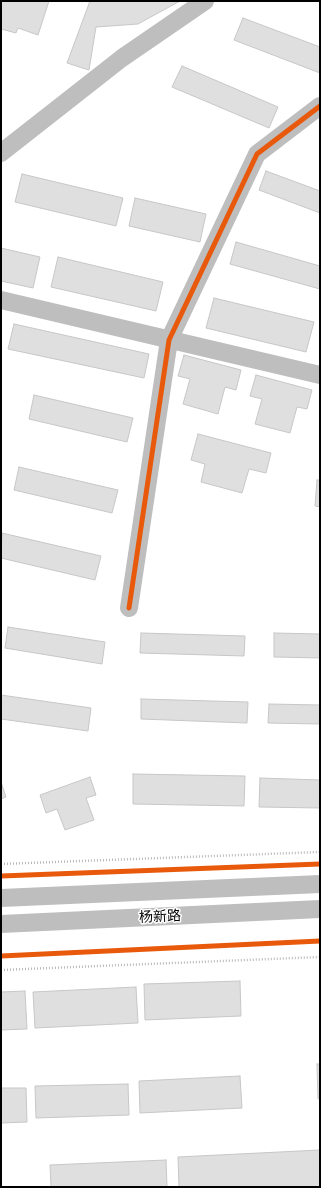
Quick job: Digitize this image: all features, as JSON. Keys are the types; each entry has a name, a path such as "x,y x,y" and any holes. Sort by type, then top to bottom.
{"street":[{"path":"1,153 122,58 205,1"},
{"path":"130,608 170,340 257,154 320,106"},
{"path":"1,300 320,375"},
{"name":"杨新路","path":"1,898 320,884"},
{"name":"杨新路","path":"1,924 320,909"}],"path":[{"path":"1,864 320,852"},
{"path":"1,970 320,957"}],"building":[{"path":"1,1 49,1 38,35 18,28 16,33 1,29"},
{"path":"90,1 180,1 138,24 96,27 89,70 67,63"},
{"path":"243,18 320,47 320,73 234,40"},
{"path":"182,66 278,107 269,128 172,87"},
{"path":"266,171 320,191 320,213 259,190"},
{"path":"22,174 123,198 116,226 15,202"},
{"path":"135,198 206,214 200,242 129,226"},
{"path":"236,242 320,266 320,289 230,264"},
{"path":"1,248 40,257 33,288 1,281"},
{"path":"58,257 163,282 156,311 51,287"},
{"path":"214,298 314,322 306,352 206,328"},
{"path":"14,324 149,354 144,378 8,349"},
{"path":"184,355 241,370 236,390 225,387 218,414 183,404 190,379 178,376"},
{"path":"256,375 312,390 307,409 297,407 290,433 255,424 262,399 250,396"},
{"path":"34,395 133,418 127,442 29,419"},
{"path":"198,434 271,453 266,473 249,469 242,493 201,482 205,464 191,460"},
{"path":"19,467 118,490 112,513 14,490"},
{"path":"317,480 320,480 320,507 315,506"},
{"path":"2,533 101,556 95,580 1,558"},
{"path":"8,627 105,642 102,664 5,648"},
{"path":"141,633 245,636 244,656 140,653"},
{"path":"274,633 320,634 320,658 274,657"},
{"path":"1,695 91,708 88,731 1,719"},
{"path":"141,699 248,702 247,723 141,719"},
{"path":"269,704 320,705 320,724 268,723"},
{"path":"133,774 245,776 244,806 133,804"},
{"path":"90,777 96,795 86,798 94,820 65,830 57,809 46,813 40,795"},
{"path":"260,778 320,780 320,808 259,807"},
{"path":"1,782 6,797 1,799"},
{"path":"240,981 241,1016 145,1020 144,984"},
{"path":"136,987 138,1023 35,1028 33,992"},
{"path":"25,991 27,1029 1,1030 1,992"},
{"path":"317,1064 320,1064 320,1099 318,1099"},
{"path":"240,1076 242,1108 140,1113 139,1081"},
{"path":"128,1084 129,1115 36,1118 35,1086"},
{"path":"1,1088 26,1088 27,1122 1,1123"},
{"path":"320,1150 320,1187 179,1187 178,1157"},
{"path":"166,1160 167,1187 51,1187 50,1165"}],"cycle path":[{"path":"129,608 169,340 257,154 320,106"},
{"path":"1,876 320,864"},
{"path":"1,956 320,941"}]}
